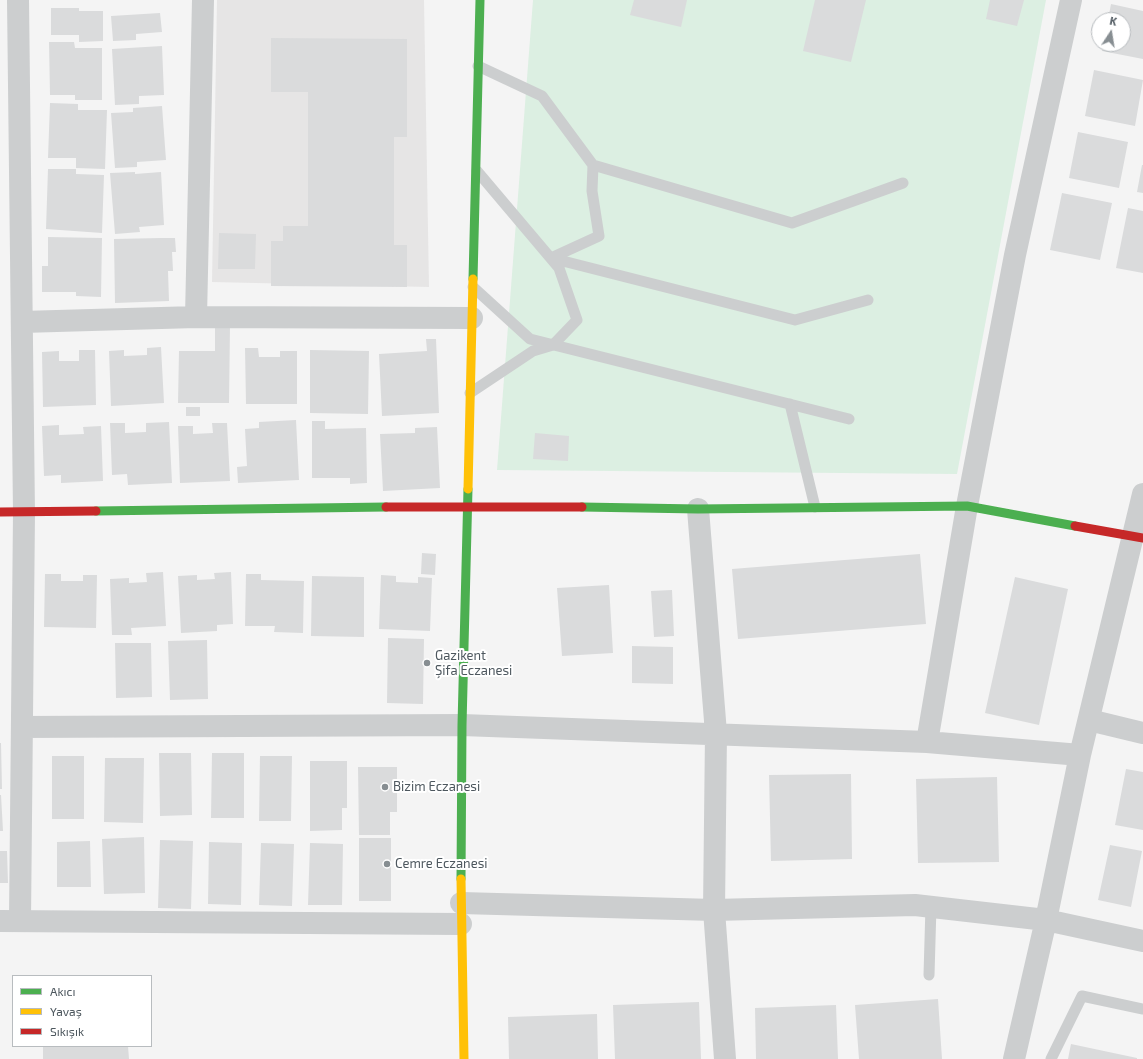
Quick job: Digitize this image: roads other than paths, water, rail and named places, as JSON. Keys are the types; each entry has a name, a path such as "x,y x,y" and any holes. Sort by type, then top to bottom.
{"street":[{"path":"18,0 24,513 22,727 10,921 714,910 915,904 1046,920 1143,941"},
{"path":"196,317 203,0"},
{"path":"464,1059 461,913 462,725 480,0"},
{"path":"927,742 967,506 1015,255 1071,0"},
{"path":"22,322 196,317 472,318"},
{"path":"1014,1059 1046,920 1088,720 1138,537 1143,494"},
{"path":"0,512 24,513 467,506 815,508 967,506 1138,537"},
{"path":"698,508 716,733 714,910 725,1059"},
{"path":"1088,720 1143,733"},
{"path":"22,727 462,725 716,733 927,742 1080,755"}],"lane":[{"path":"478,66 542,96 593,165 792,223 903,183"},
{"path":"551,258 599,236 592,191 593,165"},
{"path":"470,393 533,351 553,345 577,320 559,268 475,170"},
{"path":"551,258 795,320 868,300"},
{"path":"472,287 530,339 849,419"},
{"path":"790,404 815,508"},
{"path":"929,975 931,906"},
{"path":"1051,1059 1082,996 1143,1009"}],"place":[{"name":"Gazikent Şifa Eczanesi","path":"427,663"},
{"name":"Bizim Eczanesi","path":"385,787"},
{"name":"Cemre Eczanesi","path":"387,864"}]}
